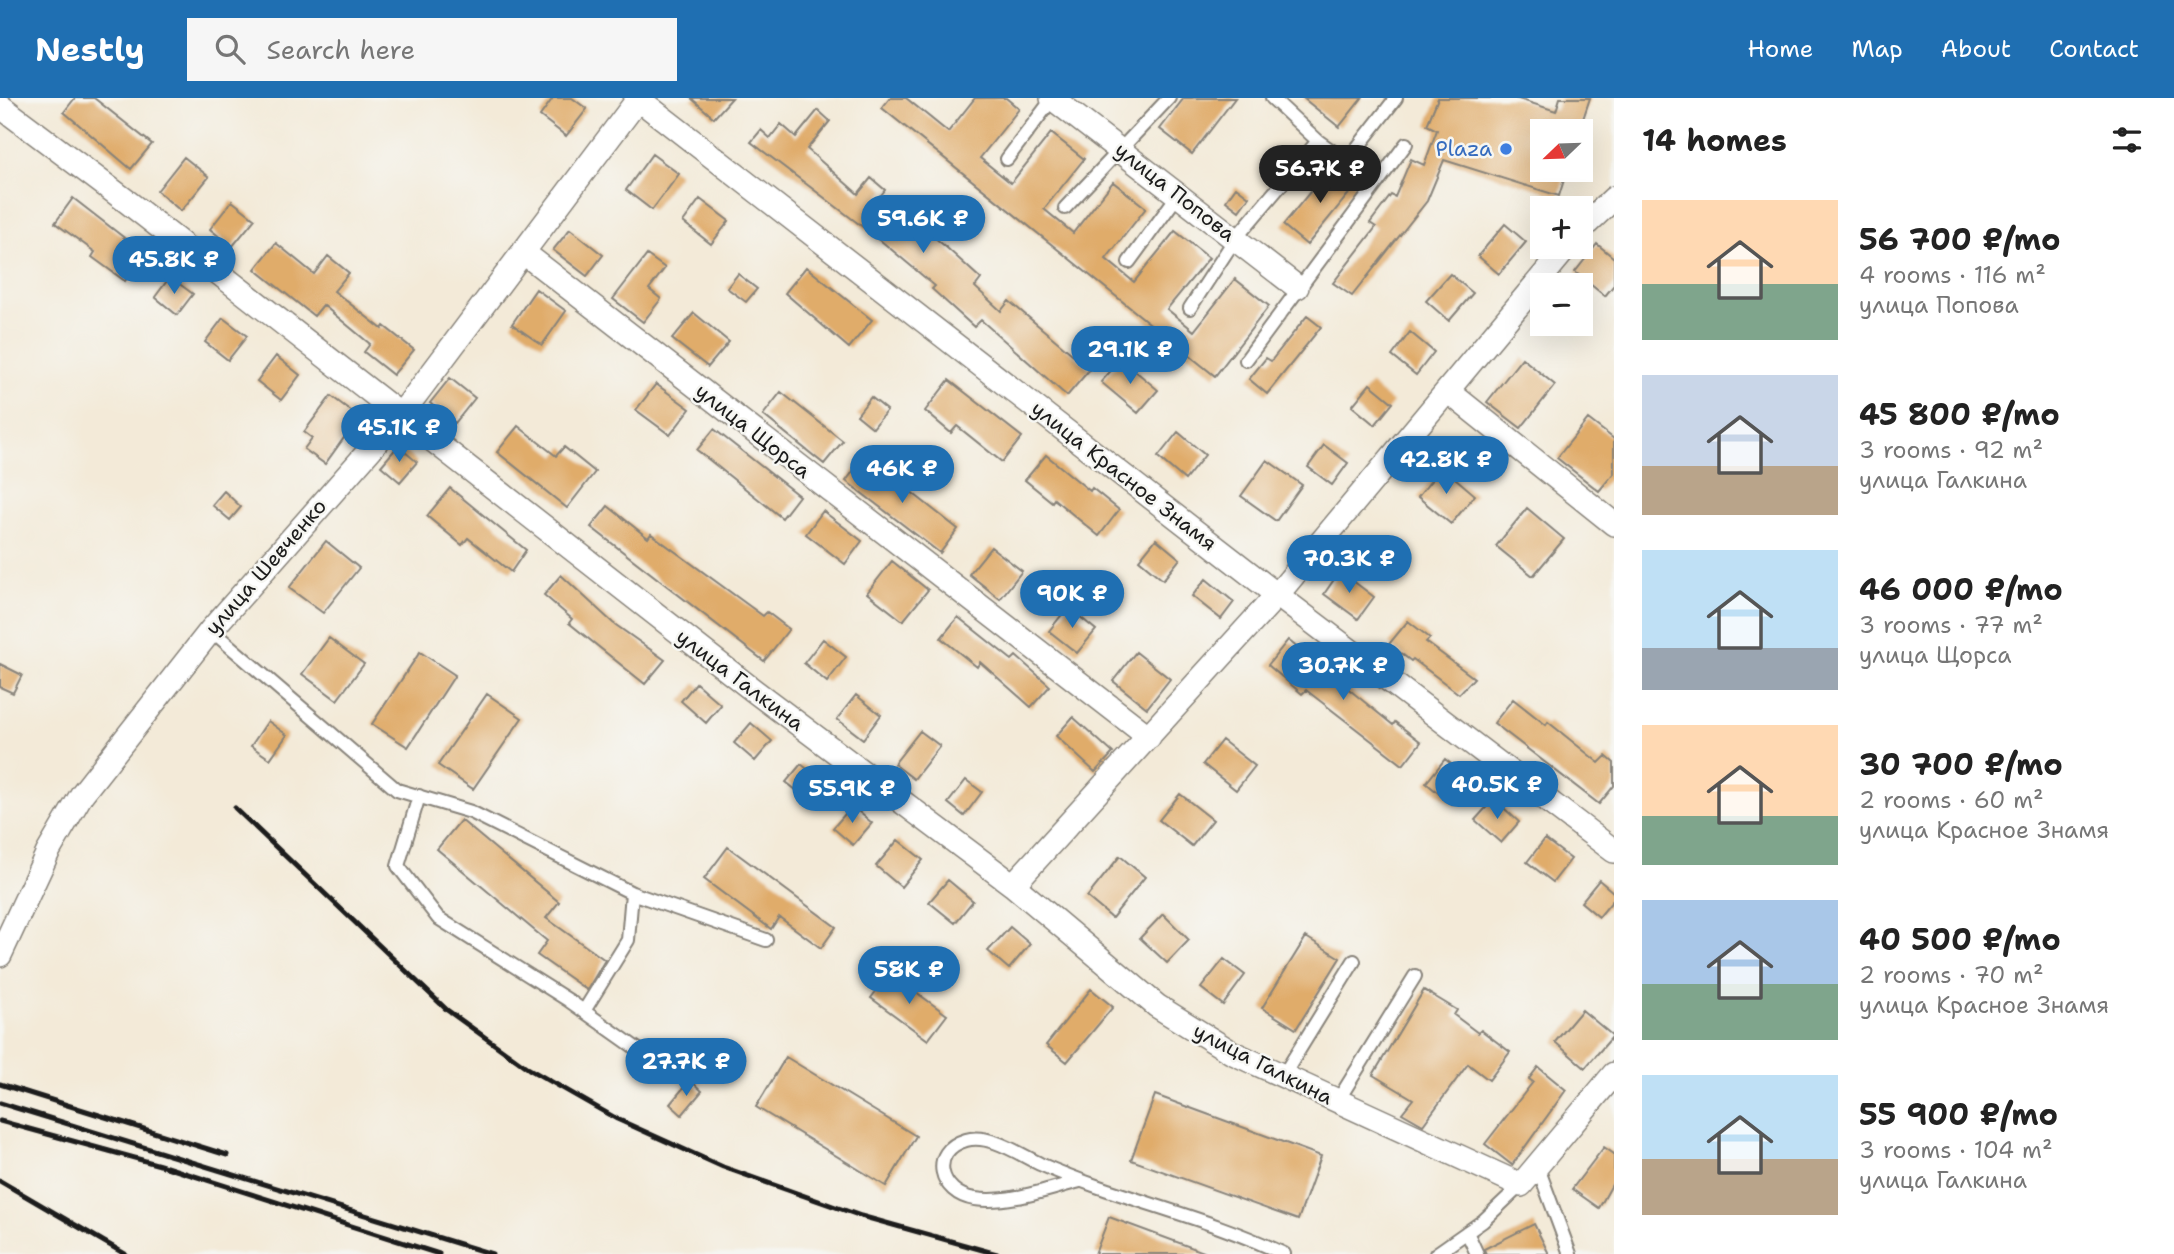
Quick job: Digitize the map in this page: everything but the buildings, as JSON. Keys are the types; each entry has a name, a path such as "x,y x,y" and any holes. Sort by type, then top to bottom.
{"street":[{"name":"улица Шевченко","path":"1,950 48,852 82,794 211,630 399,417 638,98"},
{"name":"улица Красное Знамя","path":"638,98 1277,595 1614,851"},
{"name":"улица Попова","path":"1053,98 1297,287"},
{"name":"улица Галкина","path":"0,106 129,203 399,417 753,690 1013,885 1157,1006 1231,1052 1521,1185"},
{"path":"1593,218 1614,198"},
{"name":"улица Щорса","path":"524,253 1149,737"},
{"path":"1013,885 1277,595 1557,259"},
{"path":"1449,392 1614,524"},
{"path":"1521,1185 1614,1074"}],"lane":[{"path":"1007,159 1053,98"},
{"path":"1065,208 1169,98"},
{"path":"1272,98 1318,141 1377,183"},
{"path":"1347,161 1396,98"},
{"path":"1190,308 1235,239 1318,141"},
{"path":"1246,360 1297,287 1406,144"},
{"path":"1129,262 1178,195"},
{"path":"211,630 397,790 471,812 632,893 766,940"},
{"path":"419,796 398,866 438,918 584,1011 667,1070"},
{"path":"584,1011 628,940 632,893"},
{"path":"1283,1076 1354,961"},
{"path":"1337,1102 1415,976"},
{"path":"1080,1181 1002,1198 974,1199 948,1188 942,1177 942,1167 953,1146 968,1139 996,1143 1080,1181 1255,1240 1284,1254"},
{"path":"1537,1165 1570,1254"},
{"path":"1436,1254 1467,1232 1521,1185"},
{"path":"1467,1232 1478,1254"}],"railway":[{"path":"235,808 447,1010 529,1069 617,1119 723,1167 861,1216 997,1254"},
{"path":"0,1084 227,1155"},
{"path":"0,1103 492,1254"},
{"path":"0,1121 160,1165 439,1254"},
{"path":"0,1181 125,1254"}],"place":[{"name":"Plaza","path":"1506,149"}]}
